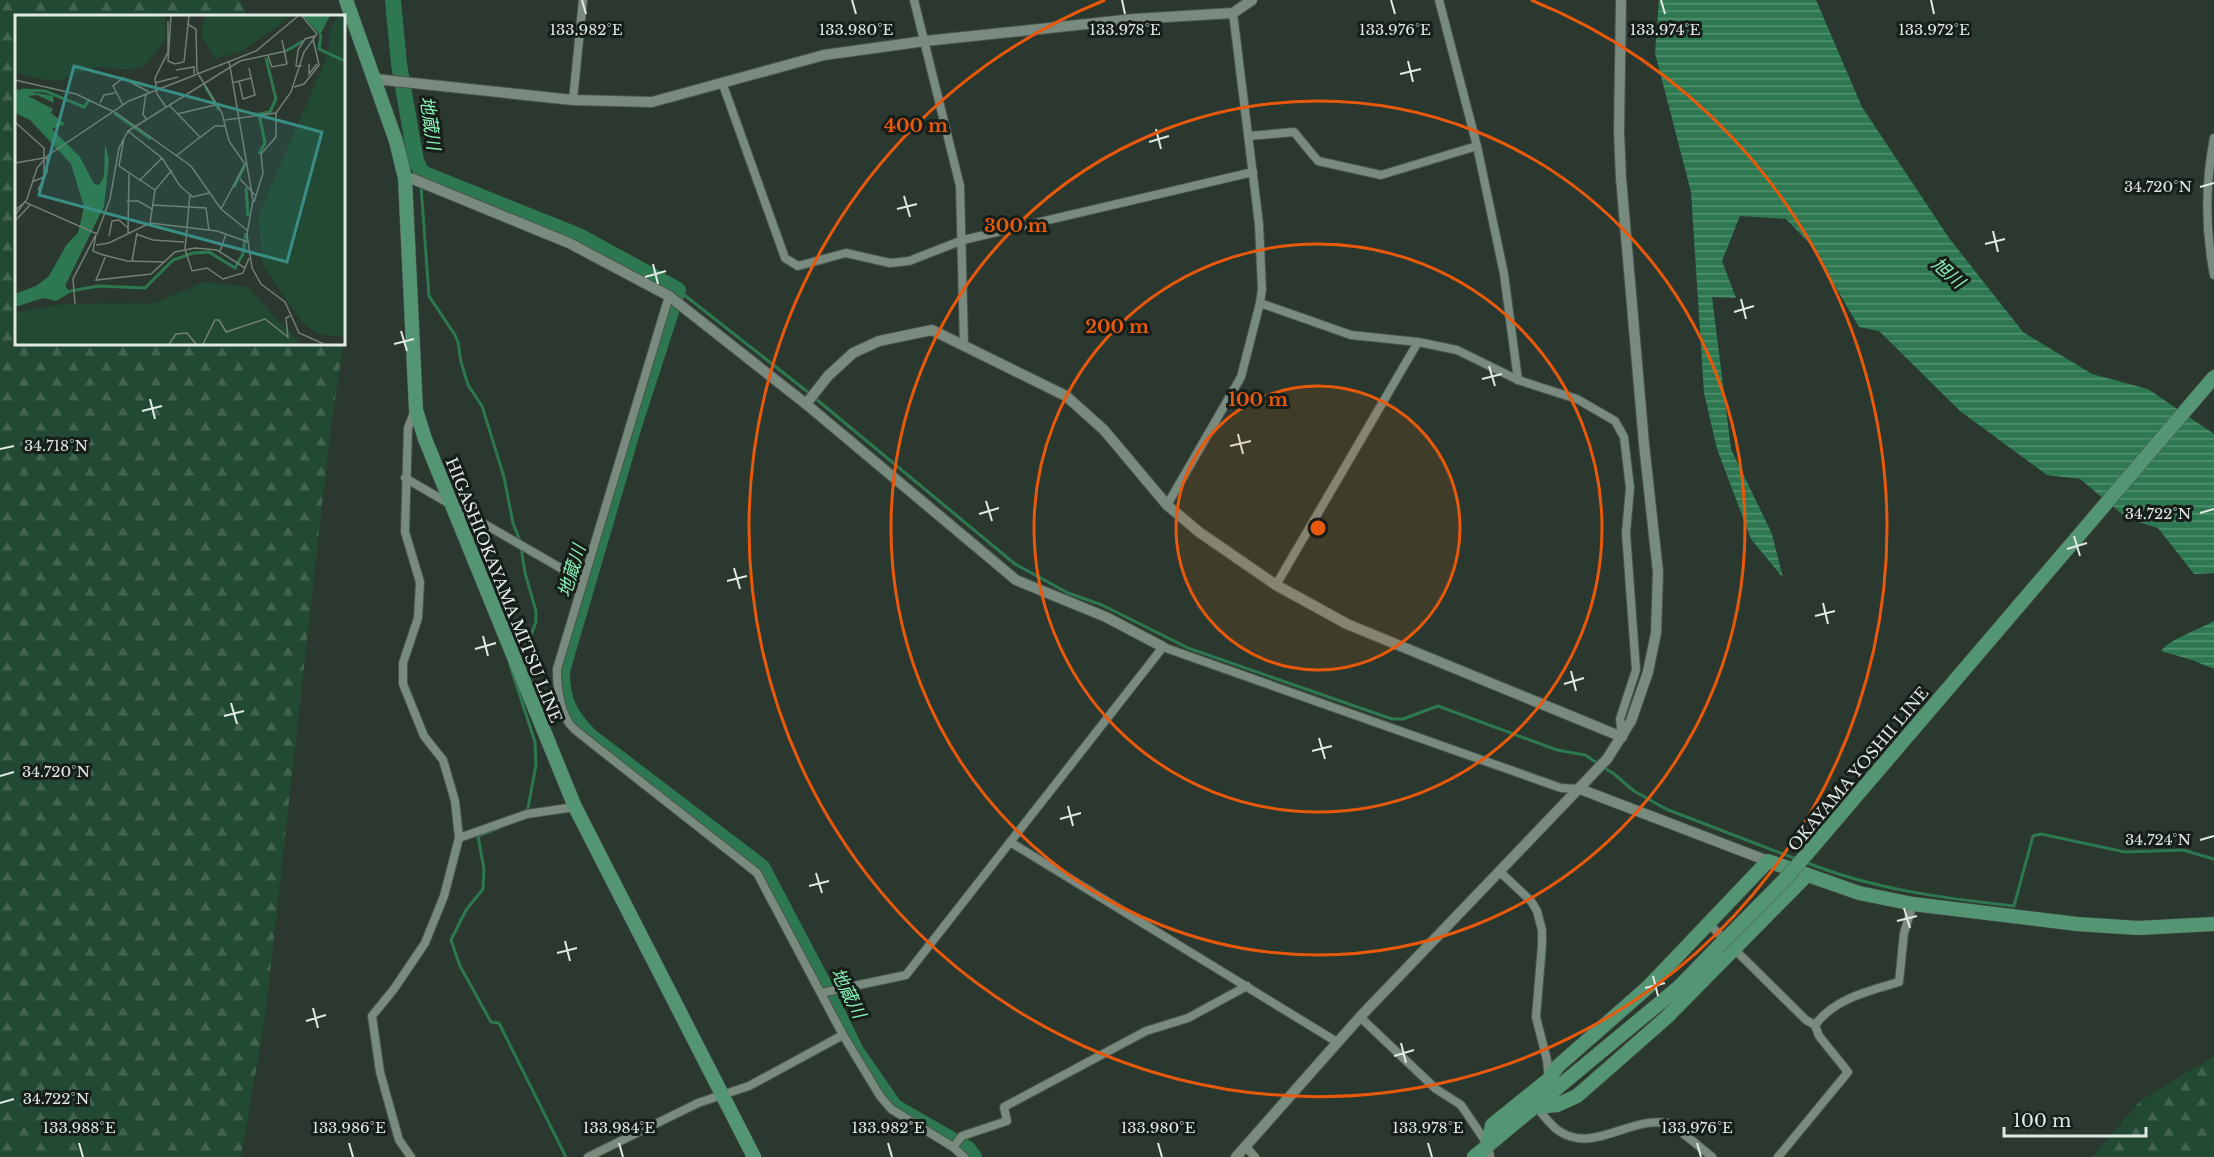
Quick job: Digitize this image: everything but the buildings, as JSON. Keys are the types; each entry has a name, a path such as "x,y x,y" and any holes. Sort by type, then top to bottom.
{"main road":[{"name":"HIGASHIOKAYAMA MITSU LINE","path":"346,0 396,141 405,178 416,410 425,439 575,807 754,1157"},
{"name":"OKAYAMA YOSHII LINE","path":"1472,1157 1489,1151 1536,1107 1553,1084 1679,987 1788,876 2214,377"},
{"path":"1489,1151 1492,1125 1553,1084 1557,1066 1648,987 1768,861 1859,893 1913,904 2077,924 2138,927 2214,924"},
{"path":"1536,1107 1557,1105 1577,1096 1667,1017 1807,875"}],"street":[{"path":"573,100 583,0"},
{"path":"914,0 960,186 964,345"},
{"path":"375,79 573,100 652,102 824,55 925,41 1134,19 1233,13 1252,0"},
{"path":"1438,0 1477,146 1504,274 1518,380"},
{"path":"1236,1157 1360,1017 1607,759 1631,721 1648,672 1656,633 1658,572 1644,444 1621,178 1619,132 1621,0"},
{"path":"1167,506 1241,377 1262,289 1260,224 1233,13"},
{"path":"722,82 785,258 798,266 846,253 890,263 909,261 963,240 1253,172"},
{"path":"1249,136 1294,132 1318,161 1381,175 1477,146"},
{"path":"2214,138 2209,167 2207,233 2214,275"},
{"path":"405,178 413,179 570,243 669,296 806,404 1016,580 1106,617 1163,647 1561,788 1580,789 1768,861"},
{"path":"669,296 557,669 558,690 569,723 757,873 843,1035 880,1096 891,1109 953,1147 964,1157"},
{"path":"1260,303 1351,335 1418,342 1457,350 1518,380 1577,399 1615,421 1624,437 1630,488 1626,533 1636,670 1620,719 1622,737"},
{"path":"806,404 828,376 853,353 879,341 932,330 1066,396 1104,430 1167,506 1199,532 1276,585 1347,624 1622,737"},
{"path":"1276,585 1418,342"},
{"path":"411,1157 399,1140 380,1072 372,1016 394,989 425,943 444,896 459,838 455,801 443,760 424,736 403,684 403,663 418,618 420,582 405,532 408,428 416,410"},
{"path":"405,478 583,581"},
{"path":"821,993 906,975 1163,647"},
{"path":"459,838 527,814 575,807"},
{"path":"1010,842 1337,1042"},
{"path":"1498,871 1531,901 1537,911 1542,930 1536,1017 1553,1084"},
{"path":"1815,1025 1823,1014 1855,995 1899,982 1904,933 1913,904"},
{"path":"1709,924 1806,1020 1815,1025 1819,1036 1848,1072 1778,1157"},
{"path":"953,1147 962,1136 1007,1121 1004,1107 1146,1031 1188,1018 1247,986"},
{"path":"1360,1017 1436,1089 1461,1105 1489,1151"},
{"path":"588,1157 698,1103 749,1086 843,1035"},
{"path":"1536,1107 1559,1131 1575,1137 1592,1138 1649,1123 1669,1123 1712,1157"},
{"path":"1245,1146 1255,1157"}],"green space":[{"path":"0,0 240,0 248,15 15,15 15,345 343,345 329,442 265,1018 241,1157 0,1157"},
{"path":"2214,1056 2214,1157 2092,1157 2141,1100"}],"water":[{"name":"旭川","path":"1659,0 1816,0 1862,107 1949,238 2023,332 2092,374 2148,389 2214,434 2214,573 2194,574 2158,528 2128,519 2080,479 2047,475 1960,411 1879,331 1859,327 1811,245 1786,219 1740,216 1722,261 1736,298 1712,297 1731,449 1772,534 1783,578 1751,539 1717,449 1704,393 1691,192 1655,53"},
{"path":"2214,621 2214,669 2161,651 2177,639"}],"waterway":[{"name":"地蔵川","path":"393,0 399,64 416,161 422,173 579,236 678,290 633,429 562,671 565,699 572,714 590,736 762,867 856,1051 895,1107 968,1149 974,1157"},
{"path":"421,186 429,296 455,335 468,385 482,406 504,477 513,523 520,541 525,573 536,611 536,622 528,643 519,651"},
{"path":"678,290 804,389 1015,564 1068,593 1102,605 1188,648 1392,719 1403,719 1438,706 1557,750 1585,755 1614,774 1634,791 1666,809 1796,859"},
{"path":"510,665 535,742 536,765 527,813"},
{"path":"499,828 478,836 484,869 483,889 466,910 451,940 460,966 491,1022 499,1023 566,1157"},
{"path":"1805,862 1882,886 1934,896 2014,906 2033,836 2041,834 2125,852 2183,850 2214,859"}]}
